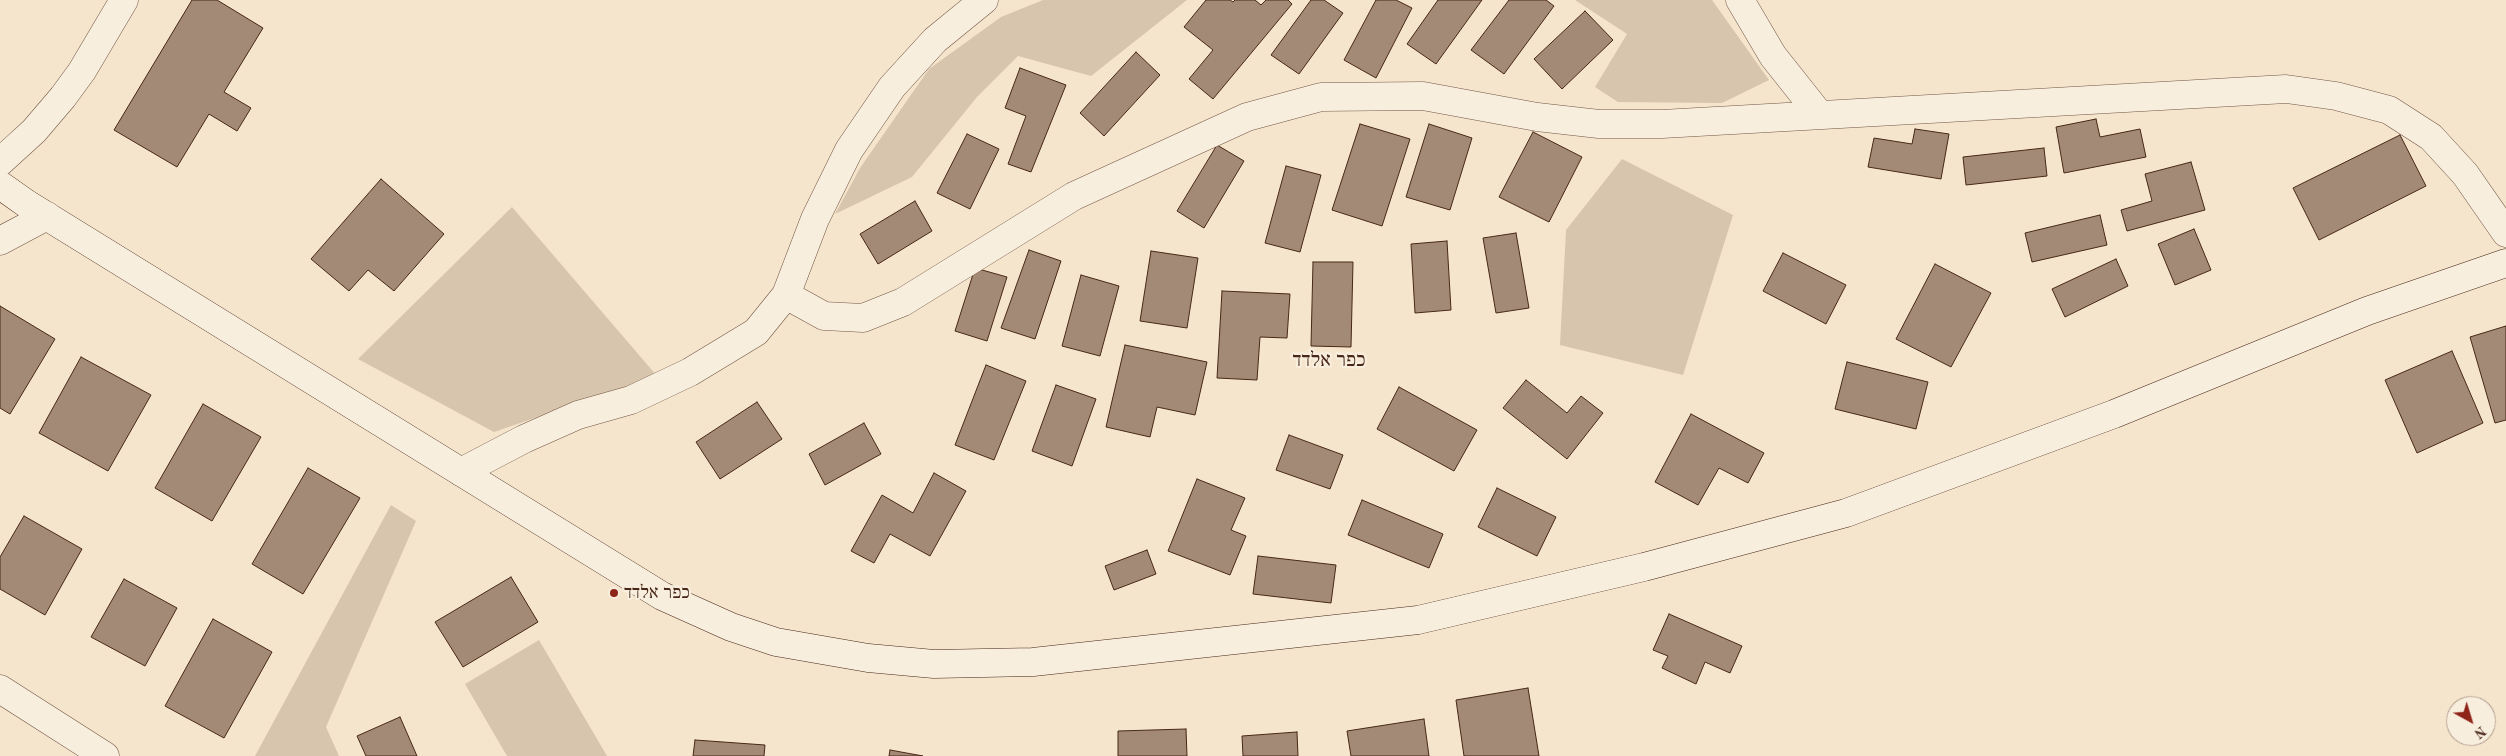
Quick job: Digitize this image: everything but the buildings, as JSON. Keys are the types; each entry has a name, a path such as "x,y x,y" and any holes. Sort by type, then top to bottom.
{"street":[{"path":"0,162 34,131 63,98 82,71 124,0"},
{"path":"461,472 524,439 578,415 631,400 690,372 756,332 786,294 815,219 849,150 892,87 935,40 984,0"},
{"path":"1740,0 1774,56 1819,114"},
{"path":"786,294 824,316 863,318 903,302 1074,196 1247,117 1321,98 1423,96 1537,117 1600,124 1662,124 2286,88 2336,96 2389,110 2431,137 2465,174 2506,233"},
{"path":"0,185 47,216 662,596 723,624 776,642 868,658 934,664 1000,664 1108,655 1418,620 1644,567 1846,513 2114,414 2367,311 2506,263"},
{"path":"0,241 47,216"},
{"path":"0,689 105,756"}],"shaded area":[{"path":"1043,0 1187,0 1091,76 1018,56 977,97 912,177 835,214 860,168 929,69 1001,17"},
{"path":"1575,0 1712,0 1769,80 1722,103 1618,102 1595,87 1627,34"},
{"path":"1622,159 1733,215 1683,375 1560,345 1566,230"},
{"path":"512,207 657,376 494,432 358,359"},
{"path":"391,505 416,521 326,727 339,756 255,756"},
{"path":"539,640 607,756 507,756 465,684"}],"place":[{"name":"כפר אלדד","path":"614,593"}],"district":[{"name":"כפר אלדד","path":"1329,361"}]}
